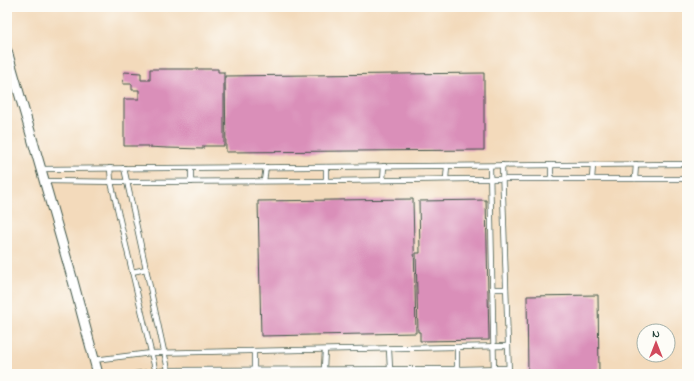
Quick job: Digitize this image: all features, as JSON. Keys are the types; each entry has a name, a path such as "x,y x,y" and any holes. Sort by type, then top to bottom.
{"street":[{"path":"7,51 98,374"}],"lane":[{"path":"635,179 636,164"},
{"path":"41,169 687,164"},
{"path":"502,165 509,374"},
{"path":"551,165 551,179"},
{"path":"592,179 593,165"},
{"path":"383,180 384,166"},
{"path":"446,179 447,166"},
{"path":"490,166 494,371"},
{"path":"264,181 266,167"},
{"path":"326,167 326,181"},
{"path":"110,168 111,182 156,373"},
{"path":"124,168 168,372"},
{"path":"191,168 192,182"},
{"path":"44,181 192,182 687,178"},
{"path":"132,272 146,269"},
{"path":"492,289 506,289"},
{"path":"94,360 151,353 508,346"},
{"path":"457,347 457,369"},
{"path":"389,349 390,369"},
{"path":"324,370 325,350"},
{"path":"254,351 254,370"},
{"path":"134,374 254,370 457,369 494,371 508,368"}],"building":[{"path":"150,69 218,69 218,72 224,72 224,146 203,146 203,149 124,146 124,99 139,99 139,90 132,90 132,84 123,84 124,72 141,73 141,80 150,80"},
{"path":"484,73 484,150 226,152 225,76"},
{"path":"413,199 416,333 261,336 258,201"},
{"path":"486,200 489,340 420,341 420,332 418,332 416,253 420,253 419,201"},
{"path":"598,295 599,374 528,374 527,296"}]}
